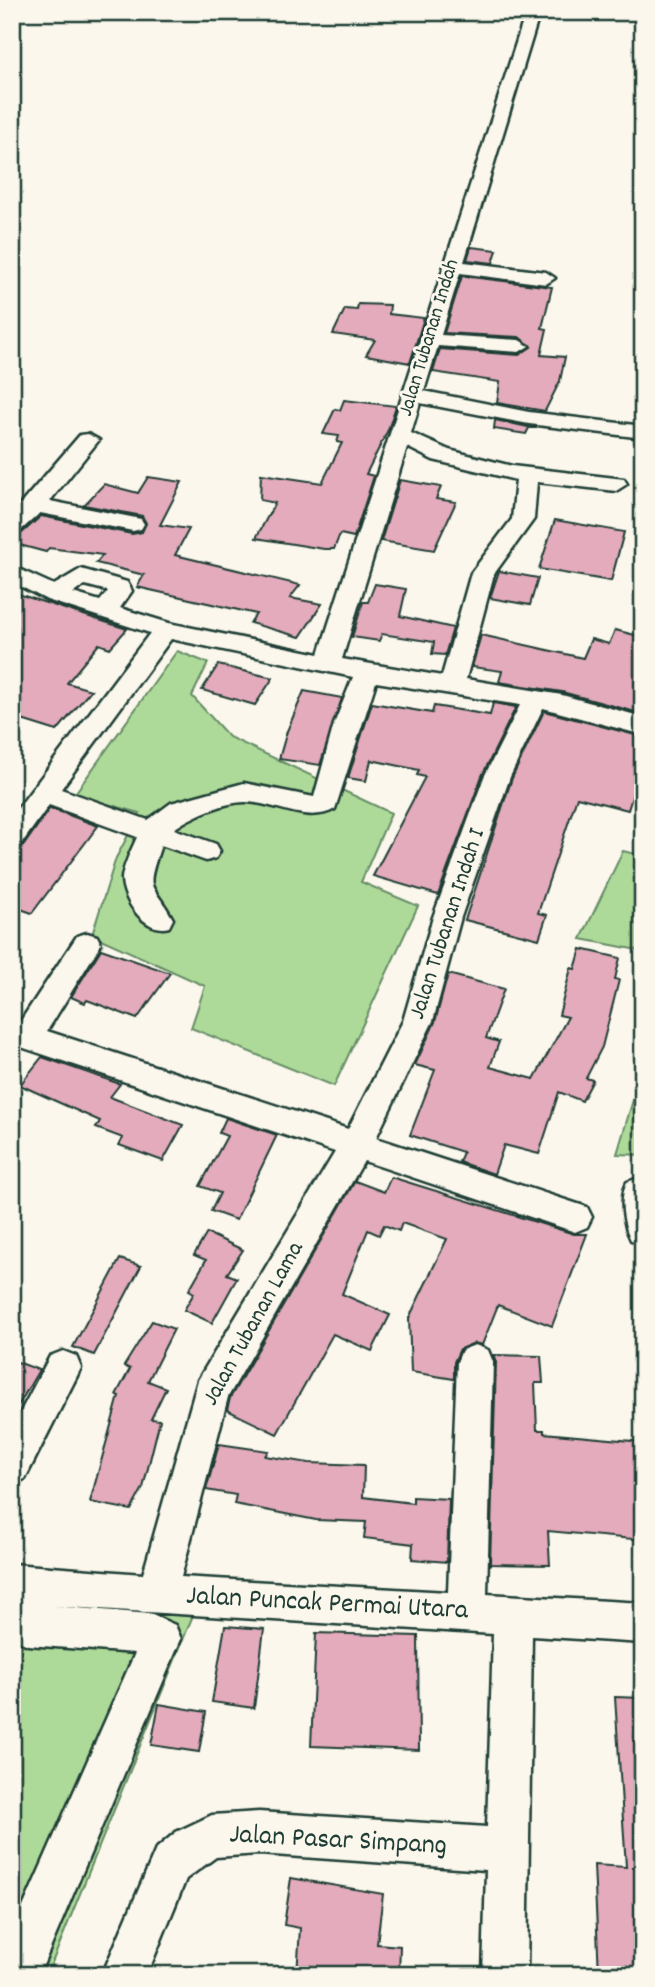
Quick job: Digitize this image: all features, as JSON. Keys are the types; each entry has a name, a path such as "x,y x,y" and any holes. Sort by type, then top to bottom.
{"street":[{"name":"Jalan Tubanan Indah","path":"328,664 533,12"},
{"path":"451,267 546,278"},
{"path":"430,340 519,346"},
{"path":"412,395 529,418 643,432"},
{"path":"401,436 441,454 527,475 616,484"},
{"path":"12,526 35,505 89,440"},
{"path":"452,686 482,573 523,519 527,475"},
{"path":"35,505 133,524"},
{"path":"12,573 55,595 164,629 367,672 562,703 643,726"},
{"path":"12,836 164,629"},
{"path":"159,919 139,894 136,877 153,830 181,810 235,792 317,807 323,805 347,724 367,672"},
{"name":"Jalan Tubanan Indah I","path":"356,1146 418,1021 447,917 497,777 535,699"},
{"path":"44,793 206,851"},
{"path":"87,944 20,1035 575,1217"},
{"name":"Jalan Tubanan Lama","path":"157,1595 211,1392 356,1146"},
{"path":"643,1192 639,1192 643,1230"},
{"path":"467,1614 475,1362"},
{"path":"12,1466 63,1368"},
{"path":"16,1975 161,1639 150,1634 28,1625 26,1584"},
{"name":"Jalan Puncak Permai Utara","path":"26,1584 157,1595 643,1623"},
{"path":"505,1975 513,1616"},
{"name":"Jalan Pasar Simpang","path":"124,1975 171,1864 191,1847 212,1836 259,1833 508,1850"}],"green space":[{"path":"177,651 208,663 192,696 229,737 391,813 361,882 418,906 334,1086 191,1028 205,986 92,935 116,858 140,813 74,795"},
{"path":"623,851 643,856 643,951 581,939"},
{"path":"643,1066 643,1155 617,1154"},
{"path":"12,1592 196,1608 47,1975 12,1975"}],"building":[{"path":"471,247 497,250 493,263 467,260"},
{"path":"462,276 552,287 542,328 547,329 541,355 565,357 560,381 545,411 497,403 500,382 433,372 440,349 519,355 531,347 519,337 444,333"},
{"path":"358,304 390,305 389,314 424,318 410,363 366,355 375,340 333,334 345,309 357,310"},
{"path":"344,400 396,406 388,430 366,474 374,476 354,537 340,534 334,549 256,538 275,503 260,500 261,474 322,483 342,443 337,442 339,436 323,434 335,409 340,410"},
{"path":"495,420 537,428 529,428 526,434 494,429"},
{"path":"148,477 182,482 160,525 189,529 175,555 300,585 290,598 322,604 300,637 250,623 256,614 137,587 144,575 96,563 103,555 49,548 46,552 12,543 12,535 22,533 41,516 132,534 142,532 146,523 142,516 84,505 104,484 138,493"},
{"path":"400,480 441,487 436,499 456,502 434,550 381,541"},
{"path":"555,520 624,532 611,581 539,569"},
{"path":"499,571 538,578 530,605 490,598"},
{"path":"375,584 406,589 400,616 453,628 445,655 432,654 434,642 382,634 379,641 352,637 363,602 368,602"},
{"path":"12,592 127,629 110,648 99,644 67,683 91,690 57,731 12,717"},
{"path":"615,630 643,637 643,714 562,692 499,682 502,671 472,667 481,635 583,658 591,639 609,644"},
{"path":"218,665 273,678 255,705 202,690"},
{"path":"304,691 342,698 320,765 279,759 287,731"},
{"path":"372,703 432,713 434,706 490,715 493,703 516,707 482,776 438,895 373,876 425,777 417,775 419,770 371,760 366,781 348,778"},
{"path":"544,711 643,737 643,797 633,794 628,810 577,797 538,913 547,915 539,939 465,920 512,778"},
{"path":"50,808 98,826 32,913 12,906 12,848 24,845"},
{"path":"101,949 170,973 137,1019 87,1000 85,1003 71,997"},
{"path":"581,949 620,958 615,979 619,980 602,1047 586,1078 593,1080 582,1101 559,1092 539,1154 504,1145 494,1174 459,1162 463,1152 410,1135 435,1070 415,1065 435,1022 448,974 504,989 486,1038 499,1042 490,1067 534,1079 568,1017 559,1015 571,968 575,969"},
{"path":"42,1057 120,1084 110,1097 183,1125 163,1161 119,1145 123,1138 96,1128 100,1121 20,1085"},
{"path":"226,1118 277,1135 236,1220 211,1211 220,1193 200,1186 227,1136 219,1133"},
{"path":"391,1177 574,1234 587,1234 552,1326 498,1305 482,1345 474,1343 460,1349 454,1362 454,1379 411,1372 409,1318 447,1239 402,1223 399,1231 384,1225 379,1235 368,1230 342,1294 390,1315 372,1351 333,1334 277,1434 227,1410 230,1398 355,1181 384,1192"},
{"path":"207,1233 243,1250 227,1274 237,1278 212,1323 184,1310 194,1293 189,1290 206,1260 194,1255"},
{"path":"120,1259 141,1266 94,1355 73,1347"},
{"path":"152,1321 174,1329 148,1381 166,1388 151,1419 160,1420 143,1488 131,1510 90,1502 119,1396 116,1395 130,1369 124,1366"},
{"path":"493,1355 541,1356 543,1383 535,1383 537,1430 544,1430 544,1433 643,1442 643,1540 548,1531 550,1565 490,1564 496,1362"},
{"path":"12,1360 39,1370 12,1416"},
{"path":"219,1444 268,1451 265,1456 309,1463 364,1465 363,1497 413,1503 413,1497 449,1499 447,1562 412,1559 413,1544 364,1538 366,1522 316,1520 234,1504 236,1495 206,1490"},
{"path":"225,1626 264,1629 254,1708 212,1702"},
{"path":"316,1633 418,1636 419,1750 311,1746"},
{"path":"615,1697 643,1698 643,1867 631,1867 643,1868 643,1975 599,1974 594,1865 626,1867"},
{"path":"159,1704 206,1712 199,1752 151,1745"},
{"path":"291,1878 383,1894 377,1944 400,1946 399,1975 297,1975 300,1928 284,1925"}]}
